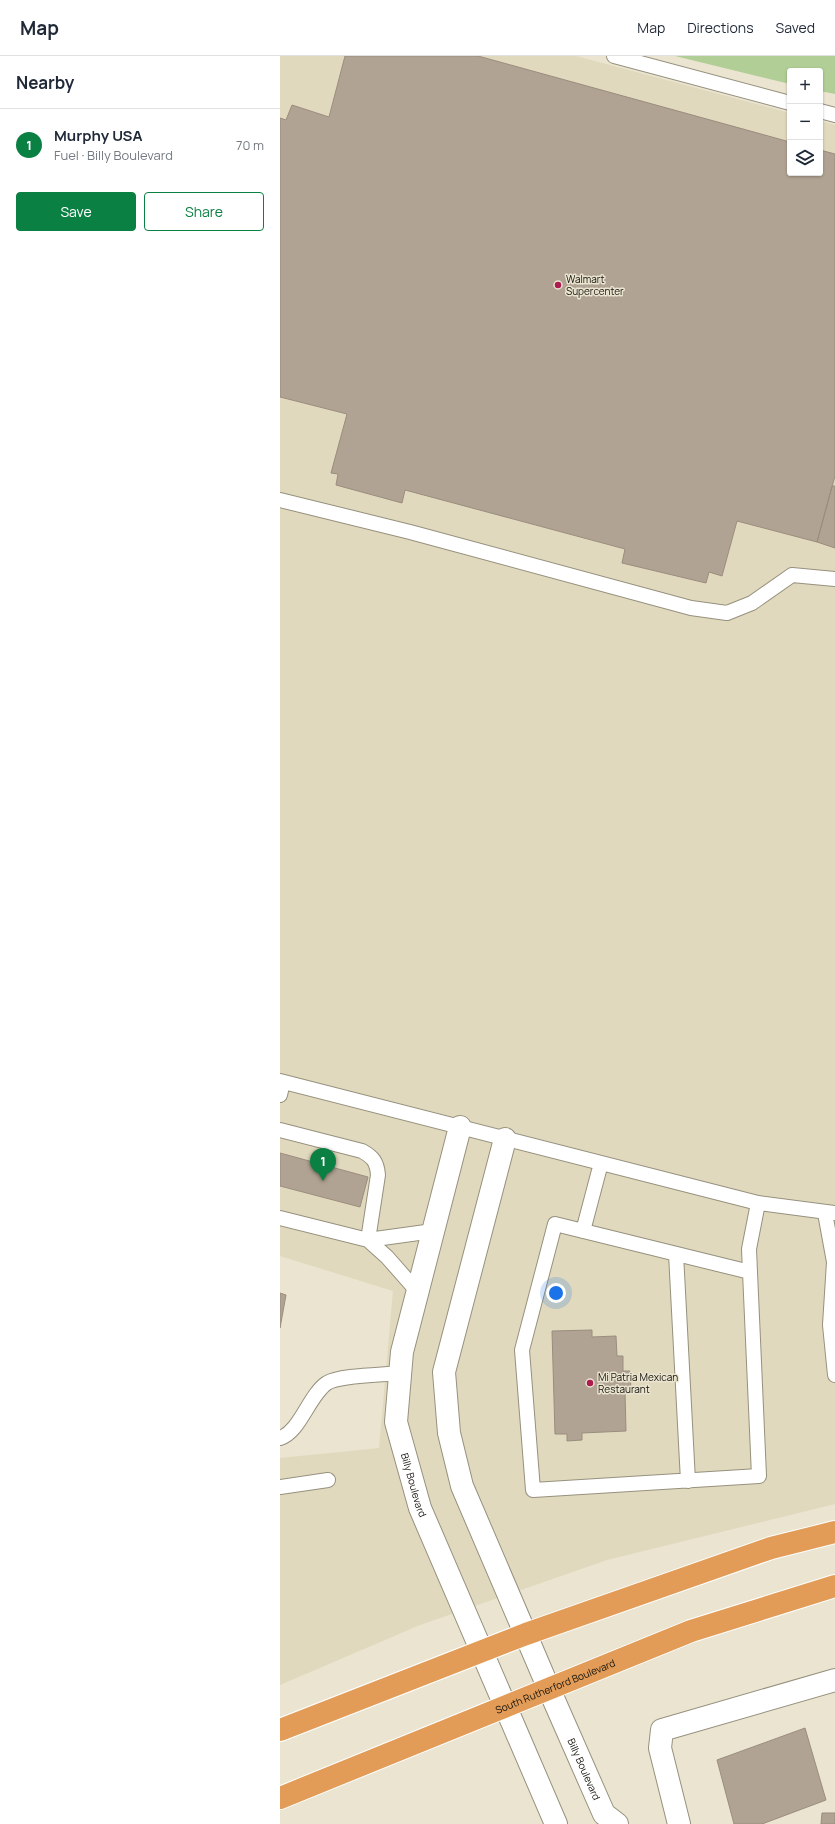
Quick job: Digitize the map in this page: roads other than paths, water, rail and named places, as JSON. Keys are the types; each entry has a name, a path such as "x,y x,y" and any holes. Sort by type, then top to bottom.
{"highway":[{"path":"280,1730 526,1634 771,1548 835,1532"},
{"name":"South Rutherford Boulevard","path":"280,1798 691,1631 835,1586"}],"street":[{"name":"Billy Boulevard","path":"460,1127 402,1352 396,1422 420,1508 556,1824"},
{"name":"Billy Boulevard","path":"505,1139 444,1372 449,1434 462,1486 606,1821"},
{"path":"679,1824 660,1748 662,1730 835,1680"}],"lane":[{"path":"614,56 787,102"},
{"path":"823,112 835,115"},
{"path":"280,500 410,532 691,608 727,613 752,603 792,575 835,579"},
{"path":"281,1086 460,1127 758,1203 830,1213 834,1262 834,1283 830,1325 835,1376"},
{"path":"280,1130 362,1151 374,1158 378,1175 368,1240"},
{"path":"583,1231 601,1163"},
{"path":"750,1272 555,1224 522,1350 533,1490 759,1476 749,1249 758,1203"},
{"path":"280,1218 368,1240 433,1231"},
{"path":"368,1240 387,1257 418,1291"},
{"path":"676,1254 688,1481"},
{"path":"280,1438 288,1436 306,1408 326,1384 336,1379 400,1373"},
{"path":"280,1487 328,1480"}],"place":[{"name":"Walmart Supercenter","path":"558,285"},
{"name":"Murphy USA","path":"323,1181"},
{"name":"Mi Patria Mexican Restaurant","path":"590,1383"}]}
